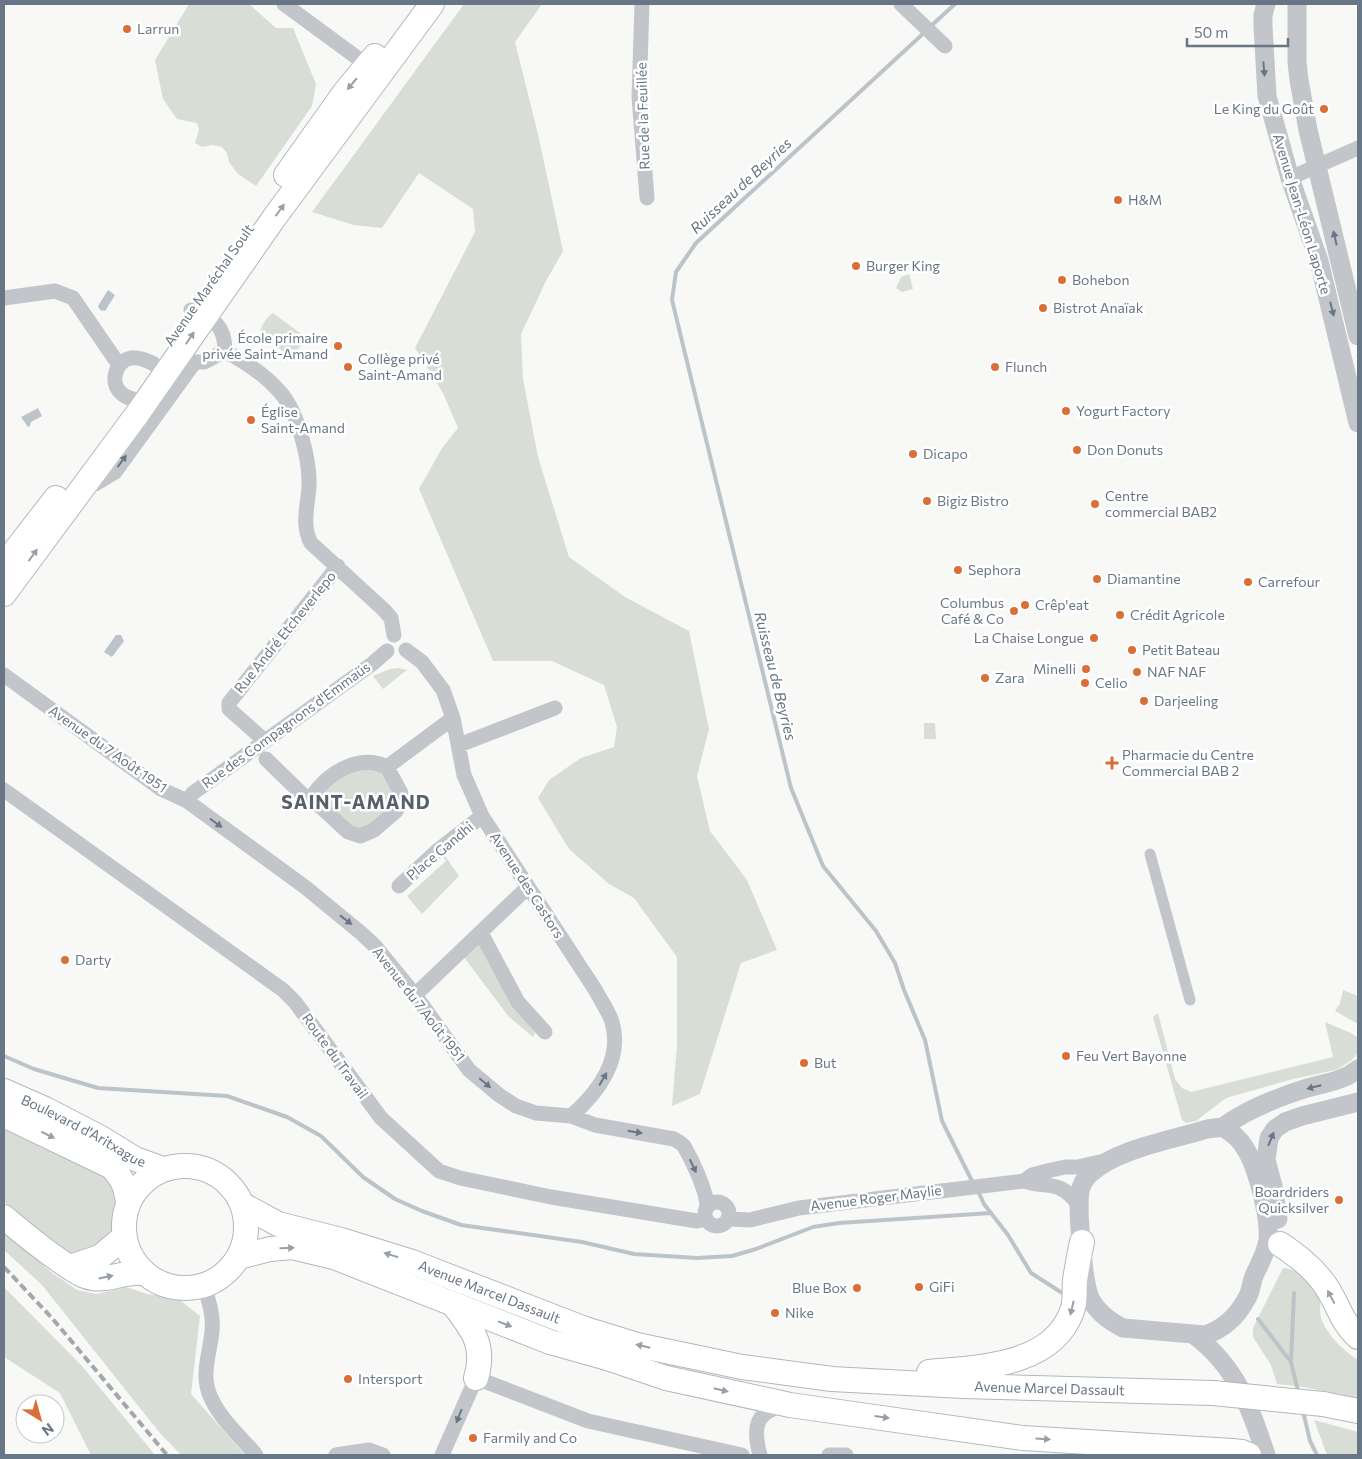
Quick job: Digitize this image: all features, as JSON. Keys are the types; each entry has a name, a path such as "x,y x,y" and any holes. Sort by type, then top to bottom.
{"main road":[{"name":"Avenue Maréchal Soult","path":"198,313 345,92 368,65 413,4"},
{"path":"4,566 69,482 138,400 174,363 198,313 274,218 432,4"},
{"path":"4,594 83,487 138,400"},
{"name":"Boulevard d'Aritxague","path":"4,1091 45,1109 101,1138 135,1159 163,1169"},
{"name":"Boulevard d'Aritxague","path":"4,1114 112,1167 123,1181 127,1191 128,1203"},
{"path":"185,1166 207,1169 221,1176 234,1189 243,1205 247,1222 245,1240 239,1257 230,1269 218,1279 204,1286 183,1289 162,1285 144,1273 131,1257 124,1237 124,1220 128,1203 136,1189 148,1177 163,1169 185,1166"},
{"name":"Avenue Marcel Dassault","path":"243,1205 278,1224 341,1240 412,1262 585,1329 637,1345 742,1367 832,1379 973,1386 1213,1393 1323,1404 1358,1411"},
{"path":"4,1217 57,1261 70,1267 78,1274 95,1279 134,1272 144,1273"},
{"path":"70,1267 100,1257 124,1237"},
{"path":"832,1379 961,1369 1016,1359 1036,1352 1052,1341 1065,1328 1073,1309 1075,1281 1082,1242"},
{"path":"1280,1244 1303,1260 1324,1283 1348,1328 1358,1337"},
{"name":"Avenue Marcel Dassault","path":"239,1257 270,1249 292,1247 334,1257 550,1342 607,1358 694,1370 742,1367"},
{"path":"453,1304 468,1323 478,1341 480,1364 476,1378"},
{"path":"607,1358 666,1378 790,1405 1023,1438 1223,1450 1242,1452 1249,1455"}],"street":[{"path":"284,4 368,65"},
{"name":"Rue de la Feuillée","path":"642,4 639,97 647,198"},
{"name":"Avenue Jean-Léon Laporte","path":"1266,4 1263,14 1263,26 1267,96 1290,178 1319,261 1358,424"},
{"name":"Avenue Jean-Léon Laporte","path":"1297,4 1297,62 1308,130 1358,336"},
{"path":"904,6 945,46"},
{"path":"1290,178 1358,148"},
{"path":"4,298 54,291 73,298 119,365"},
{"path":"198,313 218,325 224,334 225,351"},
{"path":"138,400 121,393 117,387 115,376 119,365 124,360 136,358 174,363 204,362 225,351"},
{"path":"225,351 235,356 282,393 292,411 308,468 309,486 305,518 306,531 311,543 338,566 391,618 394,635"},
{"path":"83,487 95,484 115,472 174,363"},
{"name":"Rue André Etcheverlepo","path":"265,741 229,709 229,703 338,566"},
{"path":"394,635 400,635 405,639 406,650 401,655 395,656 387,650 386,641 394,635"},
{"name":"Rue des Compagnons d'Emmaüs","path":"187,801 193,793 372,664 387,650"},
{"name":"Avenue des Castors","path":"406,650 422,662 443,690 453,718 464,775 482,816 596,992 612,1021 615,1040 614,1057 605,1077 596,1090 580,1109 571,1116"},
{"name":"Avenue du 7 Août 1951","path":"4,675 161,789 187,801 305,887 361,933 375,946 415,995 469,1070 516,1106 536,1113 571,1116 595,1125 664,1136 683,1144 707,1198 706,1213"},
{"path":"459,745 555,708"},
{"path":"386,767 453,718"},
{"path":"266,758 301,793 311,798 348,832 360,836 374,830 396,811 401,793 396,781 386,767 378,763 352,764 320,786 311,798"},
{"name":"Route du Travail","path":"4,790 283,990 296,1002 381,1118 439,1171 460,1178 552,1197 697,1221 706,1213"},
{"name":"Place Gandhi","path":"399,886 437,851 482,816"},
{"path":"1150,854 1190,1000"},
{"path":"415,995 528,887"},
{"path":"481,933 518,1002 545,1032"},
{"path":"1358,1069 1351,1075 1336,1081 1303,1090 1240,1115 1223,1127 1207,1129 1112,1158 1088,1175 1083,1182 1078,1204 1086,1285 1090,1298 1103,1316 1123,1328 1194,1335 1210,1333 1237,1311 1259,1289 1270,1270 1280,1244 1280,1228 1273,1186 1266,1160 1269,1138 1285,1122 1358,1102"},
{"path":"1223,1127 1234,1135 1244,1147 1254,1167 1266,1213 1268,1240 1262,1261 1237,1311 1223,1334 1230,1370"},
{"name":"Avenue Roger Maylie","path":"1024,1181 1032,1175 1051,1170 1084,1166 1112,1158"},
{"name":"Avenue Roger Maylie","path":"729,1219 750,1220 799,1208 1024,1181 1050,1185 1066,1190 1078,1204"},
{"path":"714,1202 725,1204 729,1211 729,1219 723,1226 711,1225 706,1213 714,1202"},
{"path":"204,1286 212,1320 206,1372 208,1391 219,1412 256,1455"},
{"path":"1194,1335 1212,1350 1230,1370 1249,1407 1266,1455"},
{"path":"442,1455 476,1378 588,1421 742,1455"},
{"path":"760,1455 756,1435 757,1425 762,1416 772,1409 790,1405"},
{"path":"336,1455 360,1453 369,1450 383,1455"},
{"path":"829,1455 846,1455"}],"shaded area":[{"path":"189,4 249,4 276,28 293,28 316,84 312,106 256,186 238,174 229,162 227,153 222,147 213,145 202,147 195,143 199,130 197,123 177,119 163,99 155,60"},
{"path":"464,4 542,4 515,42 538,134 563,251 546,281 521,334 523,379 538,457 569,557 625,597 689,631 709,729 697,776 710,831 747,880 777,950 741,963 700,1094 672,1106 677,1045 677,957 634,898 609,884 569,849 538,798 549,780 581,758 614,747 617,727 604,685 552,661 493,661 419,489 442,448 458,428 443,393 415,348 475,232 473,209 419,173 382,228 354,225 312,212"},
{"path":"909,274 913,289 902,292 896,288 901,277"},
{"path":"108,290 115,295 105,311 100,310 98,306"},
{"path":"273,313 304,336 299,348 289,356 260,334 264,322"},
{"path":"38,408 42,416 31,422 28,427 21,417"},
{"path":"116,635 121,635 124,641 112,657 104,652"},
{"path":"390,669 407,670 383,689 373,676"},
{"path":"924,723 935,723 936,739 924,739"},
{"path":"352,767 384,770 398,800 365,831 349,825 322,797 321,792"},
{"path":"443,853 459,876 422,914 407,896 446,861 442,855"},
{"path":"477,942 482,945 537,1029 533,1037 509,1017 463,956"},
{"path":"1343,990 1358,996 1358,1024 1335,1011 1340,1003"},
{"path":"1158,1013 1175,1079 1182,1088 1191,1092 1333,1057 1325,1022 1358,1038 1357,1054 1352,1060 1336,1070 1293,1079 1226,1098 1196,1121 1186,1123 1182,1120 1153,1017"},
{"path":"4,1129 107,1176 116,1196 116,1232 98,1250 75,1258 4,1202"},
{"path":"4,1232 51,1272 77,1290 96,1294 126,1287 147,1294 176,1297 200,1316 191,1394 245,1455 181,1455 159,1432 42,1285 4,1250"},
{"path":"1283,1268 1300,1274 1315,1287 1320,1298 1322,1321 1325,1327 1337,1343 1358,1360 1358,1398 1277,1384 1271,1365 1253,1337 1253,1328"},
{"path":"4,1287 82,1366 155,1455 91,1455 65,1403 65,1394 60,1394 4,1357"},
{"path":"1314,1420 1358,1432 1358,1455 1327,1455"}],"waterway":[{"path":"931,26 955,4"},
{"name":"Ruisseau de Beyries","path":"926,31 696,243 676,272 672,300 791,788 823,866 876,931 895,963 925,1040 942,1121 973,1183"},
{"path":"4,1056 34,1069 98,1088 227,1096 287,1117 321,1136 363,1177 395,1199 422,1211 461,1225 582,1242 634,1254 697,1258 732,1256 813,1227 839,1223 991,1213"},
{"name":"Ruisseau de Beyries","path":"978,1191 984,1204 1008,1235 1031,1273 1067,1296"},
{"path":"1291,1361 1294,1293"},
{"name":"Ruisseau de Beyries","path":"1258,1319 1291,1362 1299,1395"},
{"name":"Ruisseau de Beyries","path":"1303,1411 1310,1441 1317,1455"}],"railway":[{"path":"4,1267 52,1318 167,1455"}],"place":[{"name":"Larrun","path":"127,29"},
{"name":"Le King du Goût","path":"1324,109"},
{"name":"H&M","path":"1118,200"},
{"name":"Burger King","path":"856,266"},
{"name":"Bohebon","path":"1062,280"},
{"name":"Bistrot Anaïak","path":"1043,308"},
{"name":"École primaire privée Saint-Amand","path":"338,346"},
{"name":"Collège privé Saint-Amand","path":"348,367"},
{"name":"Flunch","path":"995,367"},
{"name":"Yogurt Factory","path":"1066,411"},
{"name":"Église Saint-Amand","path":"251,420"},
{"name":"Don Donuts","path":"1077,450"},
{"name":"Dicapo","path":"913,454"},
{"name":"Bigiz Bistro","path":"927,501"},
{"name":"Centre commercial BAB2","path":"1095,504"},
{"name":"Sephora","path":"958,570"},
{"name":"Diamantine","path":"1097,579"},
{"name":"Carrefour","path":"1248,582"},
{"name":"Crêp'eat","path":"1025,605"},
{"name":"Columbus Café & Co","path":"1014,611"},
{"name":"Crédit Agricole","path":"1120,615"},
{"name":"La Chaise Longue","path":"1094,638"},
{"name":"Petit Bateau","path":"1132,650"},
{"name":"Minelli","path":"1086,669"},
{"name":"NAF NAF","path":"1137,672"},
{"name":"Zara","path":"985,678"},
{"name":"Celio","path":"1085,683"},
{"name":"Darjeeling","path":"1144,701"},
{"name":"Pharmacie du Centre Commercial BAB 2","path":"1112,763"},
{"name":"Darty","path":"65,960"},
{"name":"Feu Vert Bayonne","path":"1066,1056"},
{"name":"But","path":"804,1063"},
{"name":"Boardriders Quicksilver","path":"1339,1200"},
{"name":"GiFi","path":"919,1287"},
{"name":"Blue Box","path":"857,1288"},
{"name":"Nike","path":"775,1313"},
{"name":"Intersport","path":"348,1379"},
{"name":"Farmily and Co","path":"473,1438"}],"district":[{"name":"SAINT-AMAND","path":"356,802"}]}
